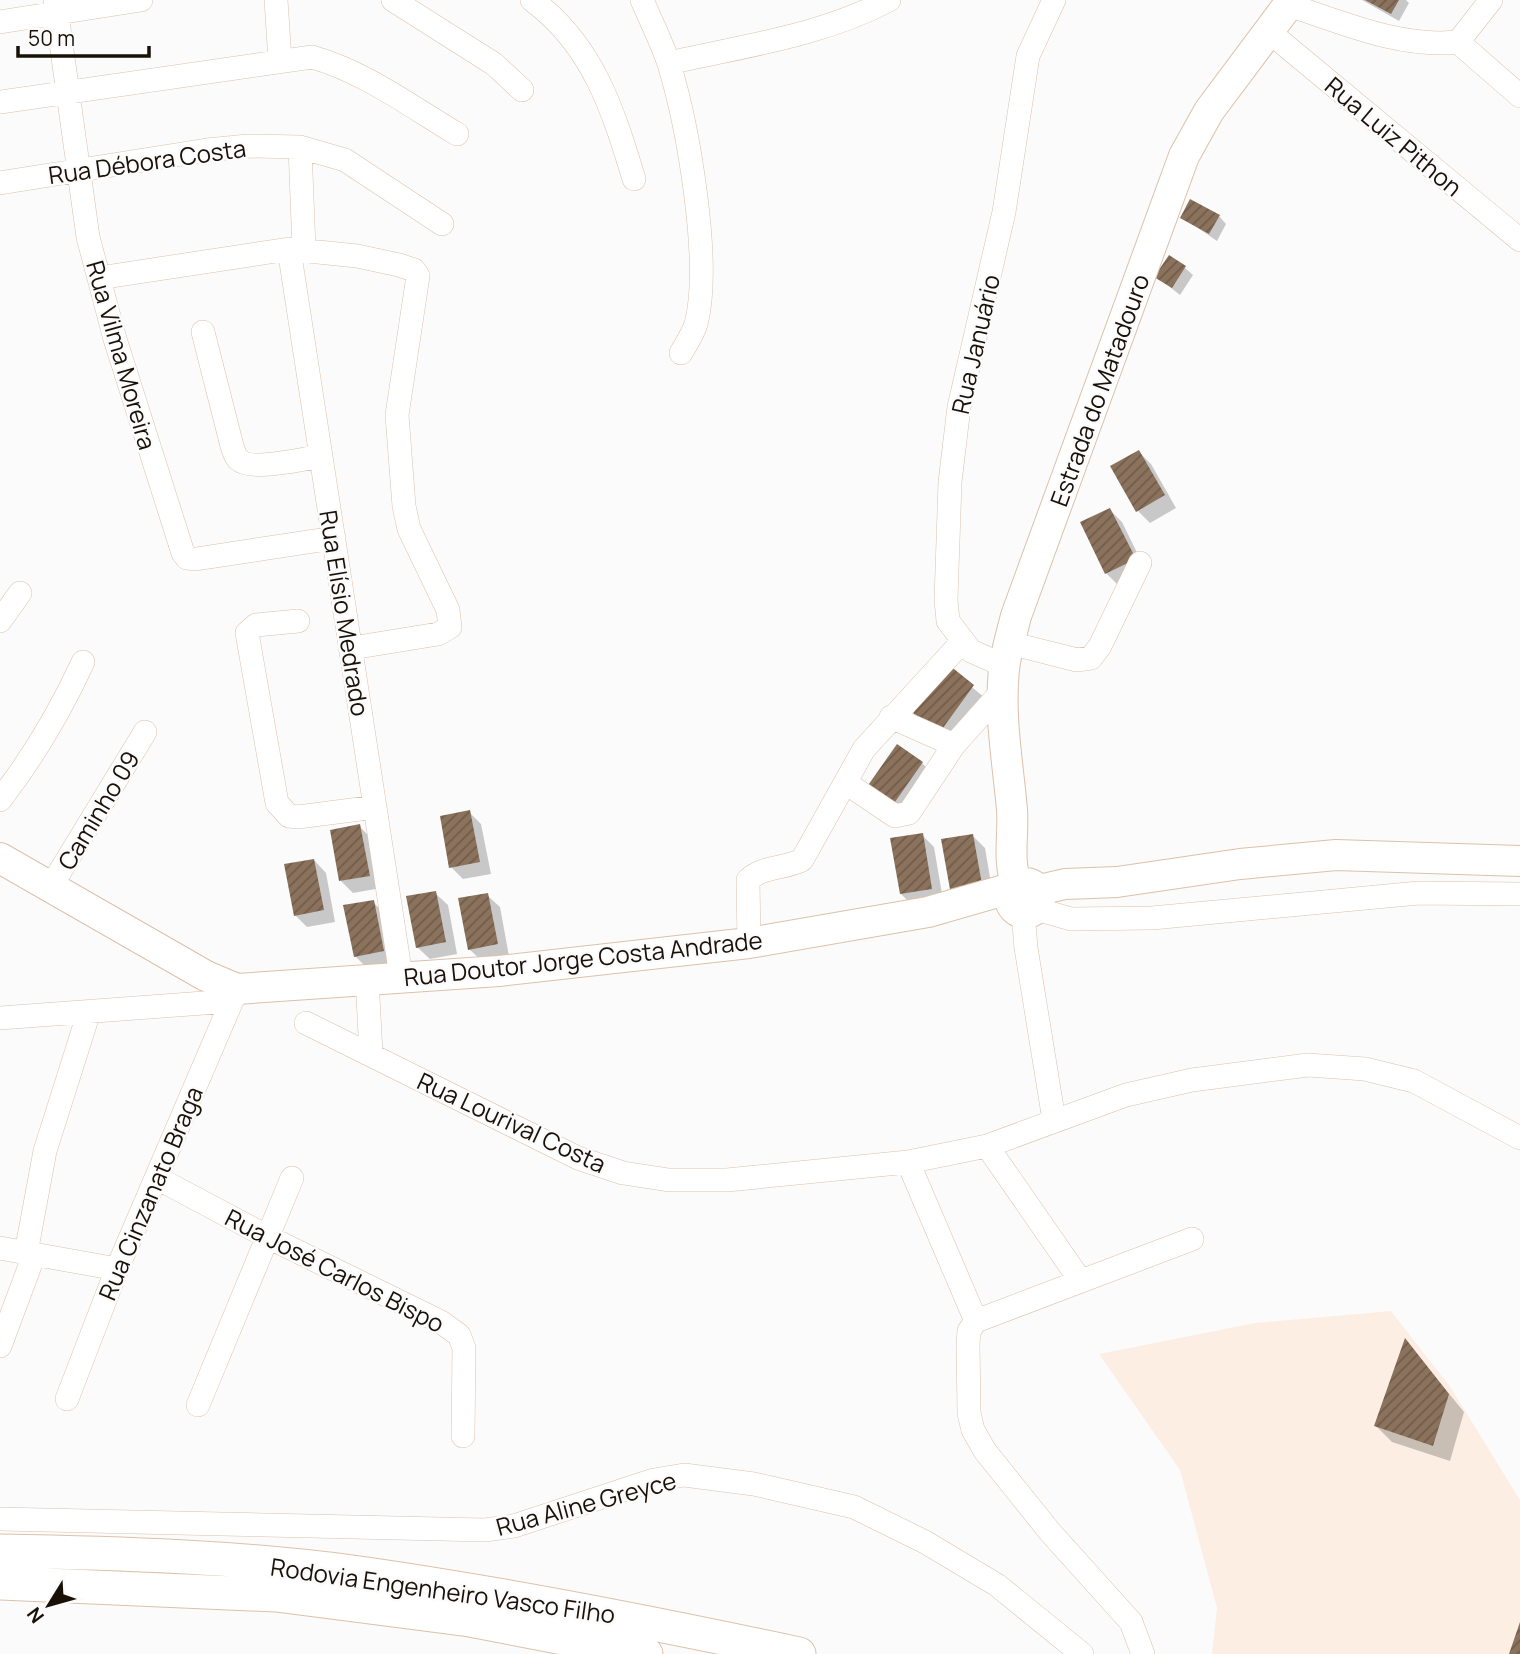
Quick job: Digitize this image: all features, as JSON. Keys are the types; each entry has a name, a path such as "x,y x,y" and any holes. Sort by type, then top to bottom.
{"highway":[{"name":"Rodovia Engenheiro Vasco Filho","path":"0,1551 143,1556 359,1573 605,1613 799,1654"},
{"name":"Rodovia Engenheiro Vasco Filho","path":"0,1583 276,1595 470,1620 646,1654"}],"main road":[{"name":"Estrada do Matadouro","path":"1028,898 1011,857 1013,812 1007,773 1006,666 1016,616 1168,194 1209,111 1291,2"},
{"name":"Rua Doutor Jorge Costa Andrade","path":"234,995 401,976 499,971 748,943 928,912 1028,898 1091,893 1117,882 1240,864 1336,855 1455,856 1520,861"},
{"path":"0,858 206,976 234,995"}],"street":[{"path":"0,22 56,6 141,0"},
{"path":"276,0 280,60"},
{"path":"393,0 494,64 522,90"},
{"path":"532,0 579,45 597,75 613,111 634,179"},
{"path":"642,0 669,63 681,109 701,248 701,291 696,326 681,353"},
{"path":"669,63 819,29 853,19 889,0"},
{"name":"Rua Januário","path":"961,643 948,621 946,600 953,445 959,407 1004,212 1028,55 1054,0"},
{"path":"1458,42 1491,0"},
{"path":"1291,2 1377,34 1416,43 1458,42 1520,96"},
{"name":"Rua Vilma Moreira","path":"56,6 82,210 99,278 167,510 187,558 334,538"},
{"name":"Rua Luiz Pithon","path":"1268,31 1520,240"},
{"path":"0,102 312,57 339,65 457,134"},
{"name":"Rua Débora Costa","path":"0,183 207,149 248,146 300,147 345,160 442,224"},
{"name":"Rua Elísio Medrado","path":"300,147 297,249 321,456 401,976"},
{"path":"99,278 233,255 297,249 399,265 414,270 419,284 397,415 404,506 409,529 448,610 450,627 438,634 352,648"},
{"path":"203,332 236,457 247,465 321,456"},
{"path":"748,943 748,880 755,873 786,867 802,860 863,749 961,643 971,651 1006,666 1091,658 1100,646 1140,563"},
{"path":"0,621 20,593"},
{"path":"298,621 256,625 247,633 274,795 282,811 298,817 375,807"},
{"path":"0,800 28,764 60,711 83,662"},
{"path":"846,783 895,816 909,813 1006,666"},
{"path":"891,717 954,745"},
{"name":"Caminho 09","path":"50,888 145,732"},
{"path":"1054,1120 1026,948 1028,898 1071,919 1153,918 1419,893 1520,894"},
{"path":"368,979 371,1053"},
{"path":"0,1018 89,1012 234,995"},
{"name":"Rua Cinzanato Braga","path":"66,1399 117,1269 234,995"},
{"path":"0,1346 30,1254 50,1130 89,1012"},
{"name":"Rua Lourival Costa","path":"306,1023 578,1158 623,1173 669,1180 727,1180 908,1162 986,1146 1126,1095 1192,1080 1308,1065 1365,1069 1414,1081 1520,1138"},
{"path":"986,1146 1080,1280"},
{"path":"908,1162 976,1321"},
{"name":"Rua José Carlos Bispo","path":"157,1178 268,1237 440,1322 459,1335 464,1348 463,1436"},
{"path":"198,1405 292,1178"},
{"path":"1143,1654 1131,1622 1050,1532 985,1451 973,1430 969,1413 969,1331 976,1321 1192,1238"},
{"path":"0,1248 117,1269"},
{"name":"Rua Aline Greyce","path":"0,1520 485,1530 514,1526 654,1480 684,1475 754,1484 854,1507 925,1542 997,1585 1082,1654"}],"shaded area":[{"path":"1391,1311 1451,1388 1520,1500 1520,1654 1212,1654 1217,1608 1180,1470 1099,1354 1255,1323"}],"building":[{"path":"1365,0 1399,0 1391,14"},
{"path":"1190,199 1220,215 1209,234 1180,218"},
{"path":"1169,255 1186,266 1172,288 1154,277"},
{"path":"1139,450 1165,495 1136,512 1110,466"},
{"path":"1110,508 1136,559 1105,574 1080,522"},
{"path":"949,665 974,685 940,732 913,713"},
{"path":"897,744 923,762 890,809 864,791"},
{"path":"470,810 480,862 449,868 440,816"},
{"path":"360,824 370,876 339,881 330,830"},
{"path":"923,833 932,889 900,894 890,838"},
{"path":"973,834 983,890 951,895 941,839"},
{"path":"314,859 324,910 294,916 284,864"},
{"path":"436,891 446,942 416,948 406,896"},
{"path":"488,893 498,944 468,950 458,898"},
{"path":"374,900 384,951 354,957 343,905"},
{"path":"1405,1338 1449,1394 1433,1446 1374,1426"},
{"path":"1520,1622 1520,1654 1509,1654"}]}
